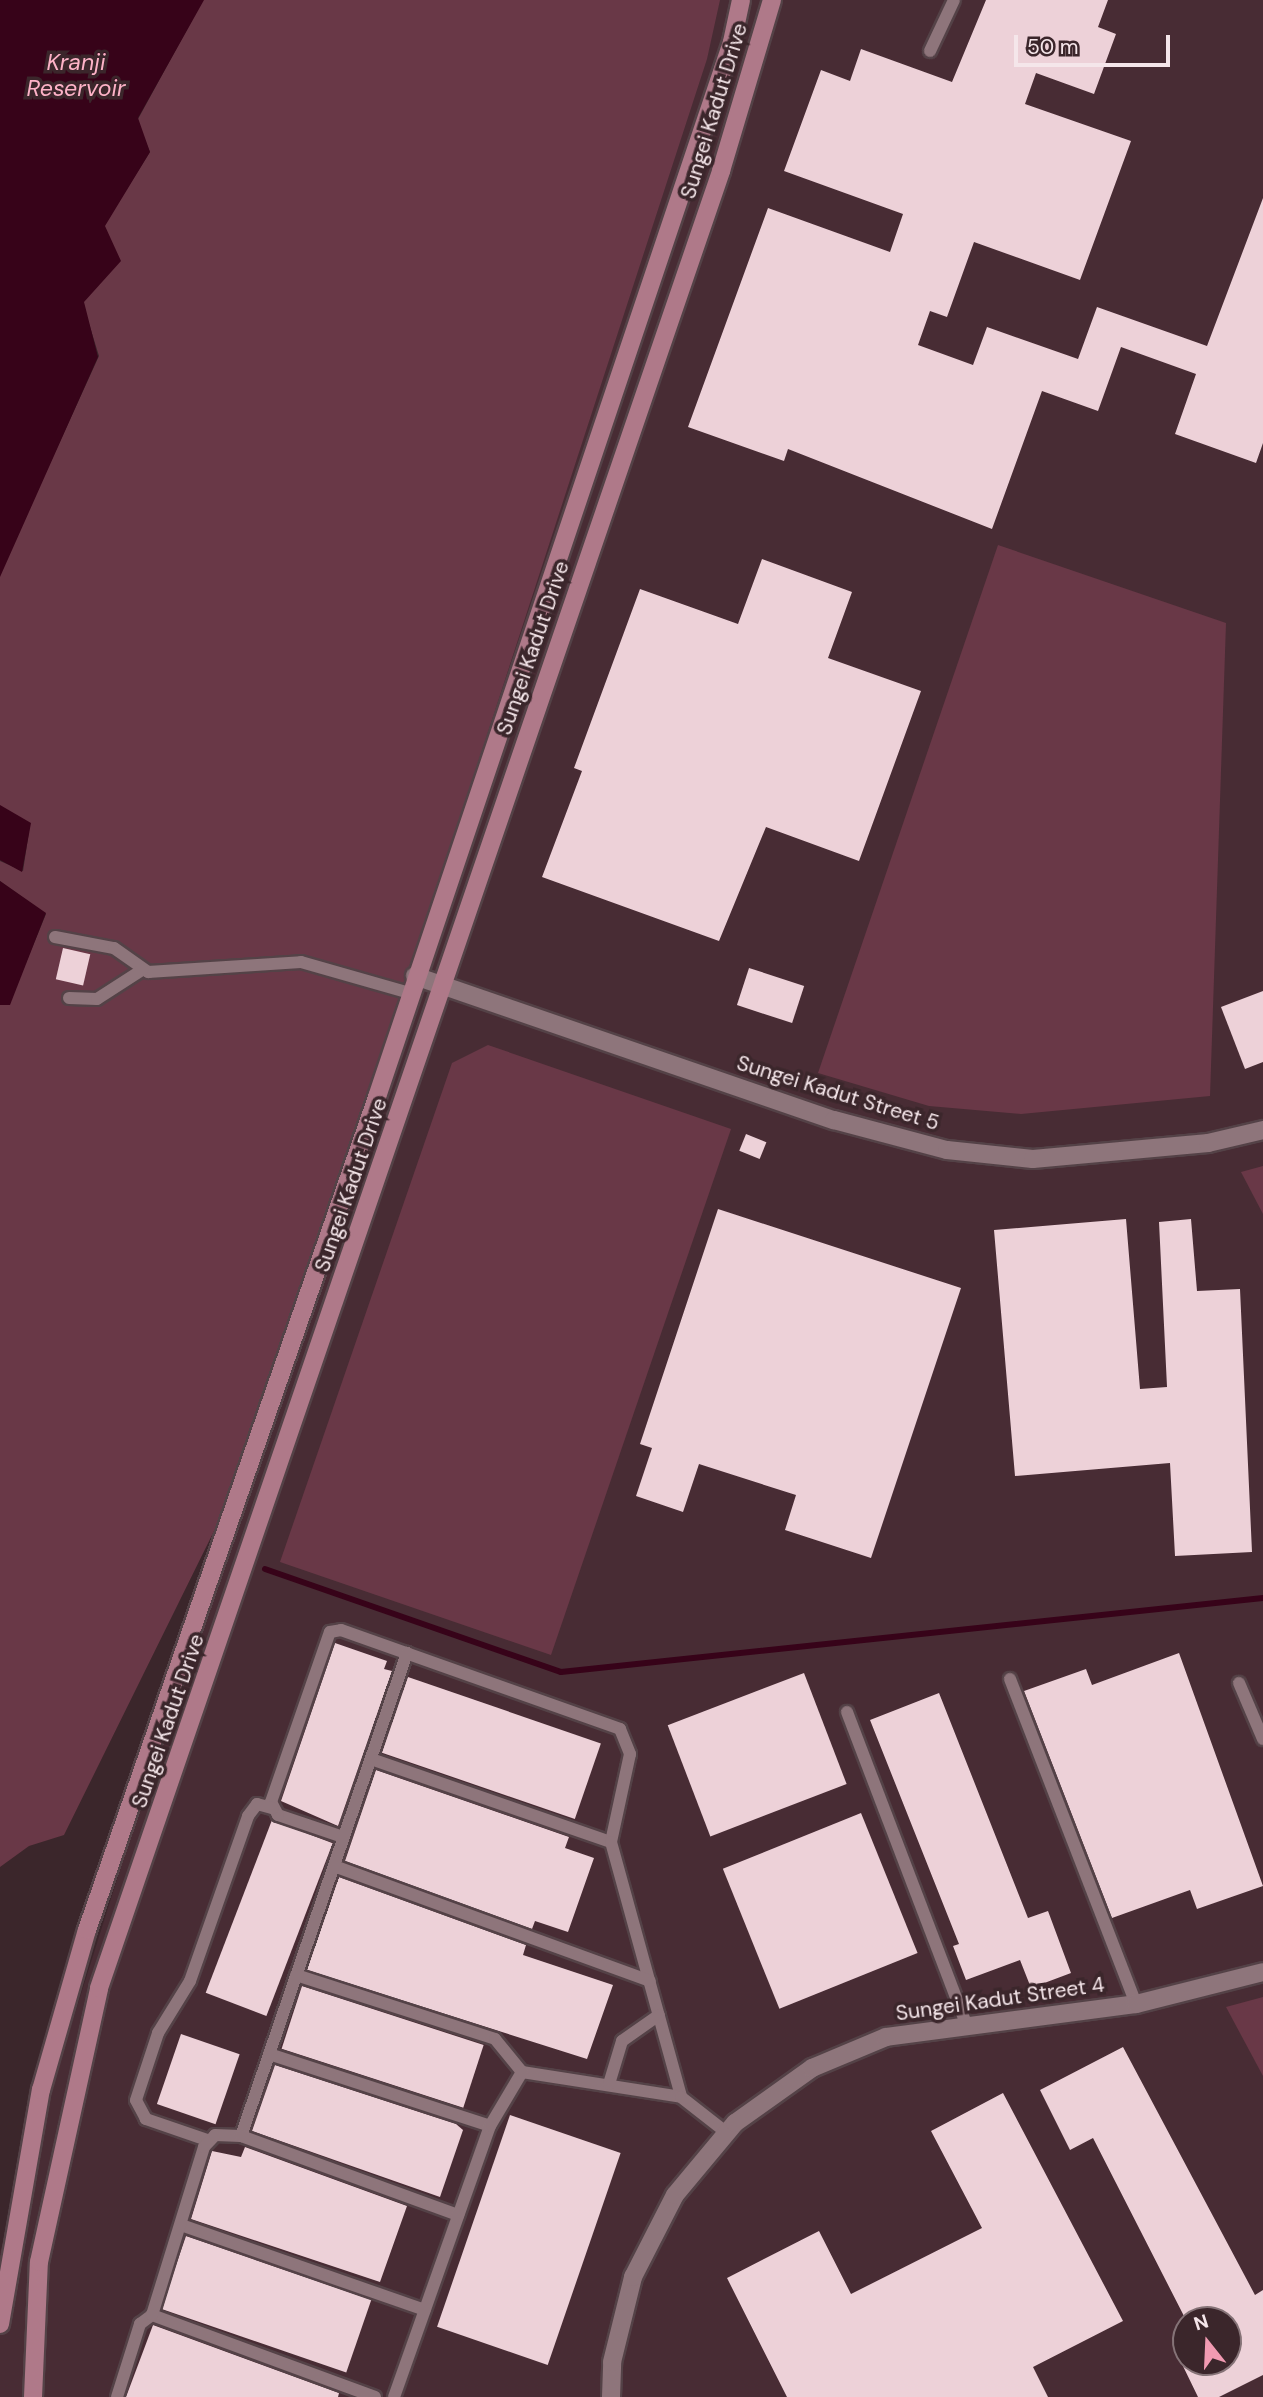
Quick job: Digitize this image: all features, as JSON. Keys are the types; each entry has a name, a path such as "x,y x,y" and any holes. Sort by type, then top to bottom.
{"main road":[{"name":"Sungei Kadut Drive","path":"0,2324 41,2090 87,1930 413,984 732,42 741,0"},
{"name":"Sungei Kadut Drive","path":"33,2397 39,2262 99,1988 440,985 721,171 772,0"}],"street":[{"name":"Sungei Kadut Street 5","path":"413,984 440,985 834,1120 947,1150 1033,1159 1208,1143 1263,1130"},
{"name":"Sungei Kadut Street 4","path":"611,2397 612,2362 633,2277 675,2195 727,2133 812,2068 886,2037 966,2024 1136,2004 1263,1972"}],"lane":[{"path":"930,51 954,0"},
{"path":"55,937 114,948 142,970"},
{"path":"69,998 97,999 142,970 301,962 413,984"},
{"path":"272,1808 330,1632 407,1653 620,1729 630,1754 611,1842 681,2097"},
{"path":"241,2136 407,1653"},
{"path":"1010,1679 1136,2004"},
{"path":"1239,1683 1263,1739"},
{"path":"847,1712 966,2024"},
{"path":"371,1759 611,1842"},
{"path":"343,1837 257,1804 248,1815 190,1981 158,2034 136,2100 146,2119 207,2140 241,2136 458,2215"},
{"path":"334,1866 650,1982"},
{"path":"296,1975 495,2039 522,2072 681,2097 727,2133"},
{"path":"609,2084 622,2041 659,2015"},
{"path":"269,2054 489,2126"},
{"path":"394,2397 489,2126 522,2072"},
{"path":"117,2397 140,2324 152,2315 207,2140"},
{"path":"181,2225 425,2310"},
{"path":"152,2315 375,2397"}],"shaded area":[{"path":"203,0 720,0 707,59 255,1448 64,1835 29,1846 0,1867 0,1004 9,1004 46,914 0,881 0,861 23,871 30,825 0,806 0,573 99,356 82,301 103,227 150,152 137,121"},
{"path":"707,0 1263,0 1263,2397 0,2397 0,2252"},
{"path":"998,545 1226,623 1210,1096 1021,1114 929,1106 818,1073"},
{"path":"488,1045 731,1129 551,1655 280,1562 452,1063"},
{"path":"1263,1166 1263,1214 1241,1172"},
{"path":"1263,1997 1263,2076 1226,2007"}],"water":[{"name":"Kranji Reservoir","path":"0,0 204,0 138,118 150,152 105,226 121,261 84,302 98,357 0,577"},
{"path":"0,805 31,823 22,872 0,860"},
{"path":"0,881 46,913 10,1005 0,1005"}],"building":[{"path":"986,0 1108,0 1098,27 1116,34 1094,94 1036,73 1025,104 1131,141 1080,280 974,242 947,317 930,311 918,345 973,365 987,327 1078,359 1097,307 1207,346 1263,198 1263,443 1256,463 1175,434 1196,374 1121,347 1098,411 1042,391 992,529 788,449 784,461 688,427 768,208 890,252 903,214 784,171 821,70 850,81 861,49 952,82"},
{"path":"762,559 852,592 828,658 921,691 859,861 766,827 719,941 542,877 582,771 574,768 640,589 738,624"},
{"path":"63,948 90,954 83,985 56,979"},
{"path":"749,968 804,986 792,1023 737,1005"},
{"path":"1263,991 1263,1062 1245,1069 1221,1007"},
{"path":"746,1134 766,1142 760,1159 739,1151"},
{"path":"718,1209 961,1288 871,1558 785,1530 796,1495 699,1464 683,1512 636,1496 652,1448 640,1444"},
{"path":"1126,1219 1140,1389 1167,1387 1159,1222 1191,1219 1197,1291 1240,1289 1252,1552 1175,1556 1170,1463 1015,1476 994,1230"},
{"path":"335,1643 387,1661 384,1669 392,1671 338,1826 281,1801"},
{"path":"1179,1653 1263,1886 1197,1909 1190,1890 1112,1918 1024,1691 1086,1669 1092,1685"},
{"path":"804,1673 847,1784 710,1836 668,1725"},
{"path":"408,1677 601,1743 575,1819 382,1753"},
{"path":"939,1693 1028,1918 1048,1911 1071,1973 1031,1988 1020,1960 966,1980 953,1946 959,1944 870,1720"},
{"path":"376,1770 569,1837 565,1848 594,1858 568,1932 535,1921 532,1929 345,1861"},
{"path":"861,1813 918,1953 779,2009 723,1869"},
{"path":"272,1820 333,1843 266,2016 206,1993"},
{"path":"339,1877 526,1945 523,1955 613,1985 587,2059 307,1970"},
{"path":"302,1986 484,2045 463,2108 282,2049"},
{"path":"181,2034 240,2054 216,2124 157,2104"},
{"path":"1123,2047 1255,2295 1263,2290 1263,2375 1219,2397 1198,2397 1188,2376 1242,2376 1242,2306 1179,2306 1093,2138 1070,2150 1040,2090"},
{"path":"275,2065 456,2124 463,2130 440,2197 252,2131"},
{"path":"1003,2093 1123,2321 1033,2367 1048,2397 787,2397 727,2278 819,2231 851,2294 982,2228 931,2131"},
{"path":"510,2115 621,2153 548,2365 437,2327"},
{"path":"245,2147 407,2206 380,2282 191,2219 212,2151 241,2157"},
{"path":"186,2236 371,2300 346,2373 161,2309"},
{"path":"153,2325 339,2393 338,2397 126,2397"}],"waterway":[{"path":"265,1569 561,1672 1263,1598"}]}
